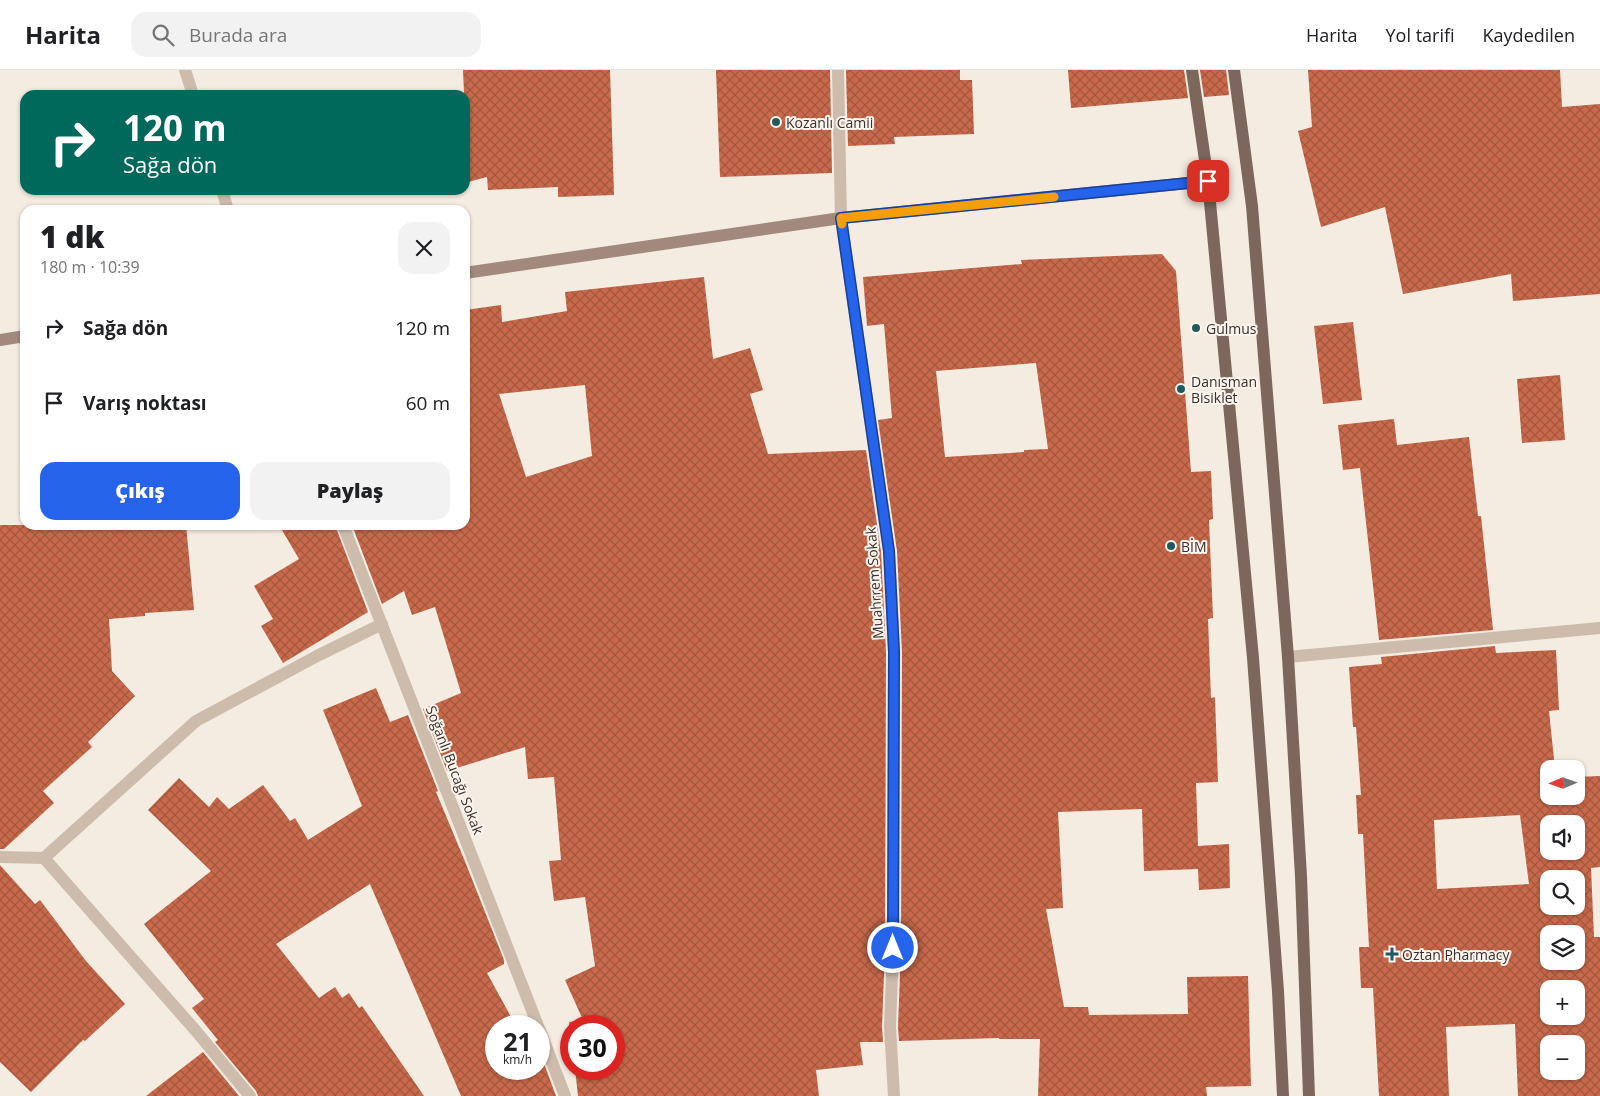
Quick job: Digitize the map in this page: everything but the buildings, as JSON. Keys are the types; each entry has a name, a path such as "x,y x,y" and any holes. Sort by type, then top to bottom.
{"main road":[{"path":"1192,70 1208,181 1253,658 1278,991 1283,1096"},
{"path":"1234,70 1252,206 1288,657 1301,876 1309,1096"}],"street":[{"path":"185,70 191,90"},
{"name":"Muahrrem Sokak","path":"838,70 841,218 889,551 894,652 893,948 890,1027 894,1096"},
{"path":"470,272 841,218 1208,181"},
{"path":"0,340 20,337"},
{"name":"Soğanlı Bucağı Sokak","path":"345,530 533,1015"},
{"path":"0,857 44,858 196,721 382,624"},
{"path":"1288,657 1600,628"},
{"path":"44,858 196,1031 250,1096"},
{"name":"Soğanlı Bucağı Sokak","path":"550,1058 565,1096"}],"slow traffic":[{"path":"842,224 841,218 1054,197"}],"place":[{"name":"Kozanlı Camii","path":"776,122"},
{"name":"Gulmus","path":"1196,328"},
{"name":"Danısman Bisiklet","path":"1181,389"},
{"name":"BİM","path":"1171,546"},
{"name":"Oztan Pharmacy","path":"1392,954"}],"route":[{"path":"893,948 894,652 889,551 841,218 1208,181"}]}
